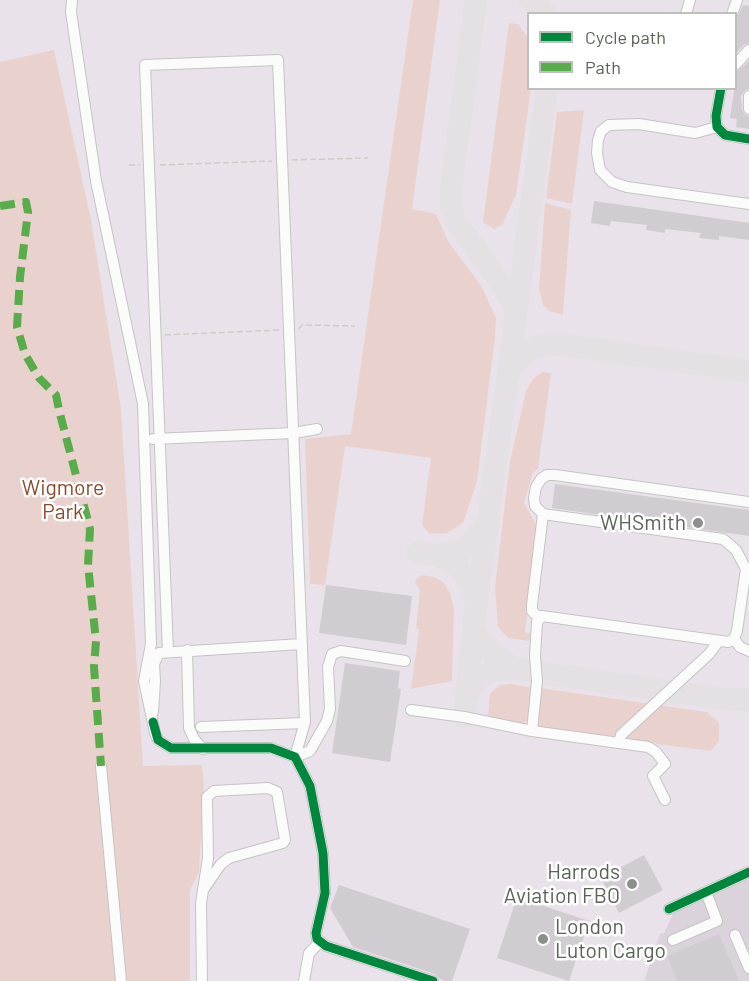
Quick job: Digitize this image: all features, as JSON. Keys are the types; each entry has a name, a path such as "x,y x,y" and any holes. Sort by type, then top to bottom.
{"street":[{"path":"72,0 71,12 96,180 143,404 152,644 144,681 155,733 164,745 179,750 271,748 295,757 310,786 323,853 325,893 316,933 319,942"},
{"path":"737,62 749,50"},
{"path":"168,652 144,65 278,60 284,160 304,723 295,757"},
{"path":"721,90 716,116 717,127 725,135 749,139"},
{"path":"749,96 749,110"},
{"path":"717,127 695,133 626,123 609,125 601,131 598,140 597,153 600,170 607,179 627,187 749,204"},
{"path":"144,440 294,433 317,429"},
{"path":"543,514 532,605 532,611 537,616 728,642 734,639 741,613 746,569 729,542 723,539 543,514 535,506 534,498 536,487 547,474 749,502"},
{"path":"532,731 537,681 535,656 537,622 542,616"},
{"path":"734,639 740,647 749,651"},
{"path":"619,743 621,735 709,654 718,642"},
{"path":"153,722 154,664 159,653 302,644"},
{"path":"187,650 189,728 194,739 203,749"},
{"path":"295,757 310,751 327,721 330,709 328,667 332,654 341,651 405,661"},
{"path":"411,710 464,717 532,731 648,747 656,752 665,764 653,776 665,800"},
{"path":"201,727 304,723"},
{"path":"101,766 121,981"},
{"path":"202,981 201,904 203,890 208,858 207,796 214,791 222,790 274,789 277,792 285,840 283,843 229,858 221,864 203,890"},
{"path":"669,909 749,872"},
{"path":"673,940 717,921 706,892"},
{"path":"735,935 749,968"},
{"path":"304,981 309,953 319,942"},
{"path":"319,942 433,981"}],"path":[{"path":"129,165 368,158"},
{"path":"155,335 299,330 303,325 355,326"}],"shaded area":[{"path":"749,878 749,981 644,981 660,934 664,933 674,912"}],"green space":[{"path":"413,0 440,0 412,209 436,214 448,241 482,287 496,318 477,481 463,523 447,533 430,534 422,525 431,458 345,446 325,585 310,584 305,439 351,434"},
{"path":"509,23 518,24 527,37 527,90 531,90 516,195 502,225 494,229 483,222"},
{"name":"Wigmore Park","path":"54,50 91,220 121,409 143,766 202,765 204,784 199,872 190,890 190,981 0,981 0,62"},
{"path":"584,110 572,204 546,198 557,112"},
{"path":"545,203 571,210 563,315 549,311 543,305 539,289"},
{"path":"542,372 551,373 538,469 533,472 524,503 538,528 525,632 531,634 529,641 508,638 498,627 495,587 510,461 526,391 533,379"},
{"path":"422,575 434,577 443,582 450,593 454,608 452,681 411,689 419,630 416,628 420,590 415,583"},
{"path":"511,684 534,688 530,717 525,723 517,725 488,716 490,693 500,685"},
{"path":"540,688 707,712 719,723 719,741 710,751 545,729 538,725 536,718"}],"building":[{"path":"743,5 749,6 749,43 737,52 737,18"},
{"path":"749,61 749,89 745,90 741,96 742,110 745,115 749,116 749,129 736,127 737,119 730,118 734,90 737,90 737,71"},
{"path":"594,201 749,223 749,240 719,236 719,240 699,238 701,233 665,229 665,233 646,230 647,225 611,221 610,226 591,223"},
{"path":"555,484 749,510 749,536 552,508"},
{"path":"326,585 412,596 406,645 319,633"},
{"path":"345,663 400,671 398,688 401,689 390,762 332,753"},
{"name":"Harrods Aviation FBO","path":"644,855 663,890 619,913 601,878"},
{"path":"339,885 470,929 452,981 445,981 435,974 353,947 330,908"},
{"name":"London Luton Cargo","path":"517,897 589,921 569,981 497,958"},
{"path":"719,934 739,981 677,981 667,956"}],"taxiway":[{"path":"476,0 451,189 451,207 455,220 505,289 513,303 515,314"},
{"path":"530,0 539,5 544,12"},
{"path":"464,717 474,622 547,90"},
{"path":"508,375 512,367 527,351 537,346 558,344 749,371"},
{"path":"436,555 460,551 471,543 487,520"},
{"path":"418,552 439,556 458,567 468,579 474,591 475,601"},
{"path":"474,622 476,632 489,650 510,666 522,670 715,698 749,700"},
{"path":"466,699 479,677 500,669 521,670"}],"marked path":[{"path":"0,206 26,202 28,212 17,327 25,354 39,378 56,395 90,529 88,565 96,641 94,667 101,766"}],"cycle path":[{"path":"721,90 716,116 717,127 725,135 749,139"},
{"path":"153,722 158,740 171,748 271,748 295,757 310,786 323,853 325,893 316,933 317,939 326,946 433,981"},
{"path":"669,909 749,872"}],"place":[{"name":"WHSmith","path":"698,523"},
{"name":"Harrods Aviation FBO","path":"632,884"},
{"name":"London Luton Cargo","path":"543,939"}]}
